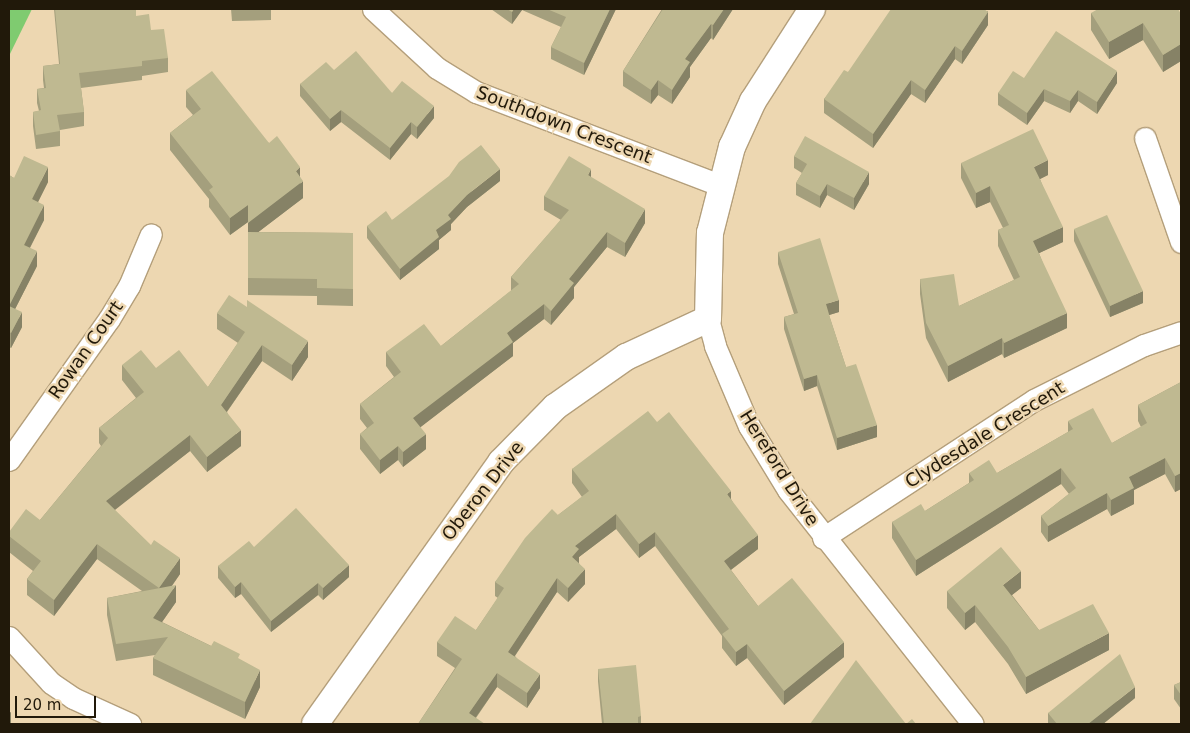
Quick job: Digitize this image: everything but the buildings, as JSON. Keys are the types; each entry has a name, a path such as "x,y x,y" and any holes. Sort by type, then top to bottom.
{"street":[{"name":"Southdown Crescent","path":"373,9 437,68 476,92 720,185"},
{"name":"Hereford Drive","path":"812,9 753,101 732,147 720,185 710,233 708,319 715,346 749,426 823,538 973,724"},
{"path":"1145,138 1181,242"},
{"name":"Rowan Court","path":"9,460 109,319 129,286 151,234"},
{"name":"Oberon Drive","path":"315,724 501,462 555,407 626,357 708,319"},
{"name":"Clydesdale Crescent","path":"823,538 1034,400 1144,344 1181,332"},
{"path":"9,637 51,683 73,698 130,724"}],"green space":[{"path":"9,9 32,9 9,56"}]}
